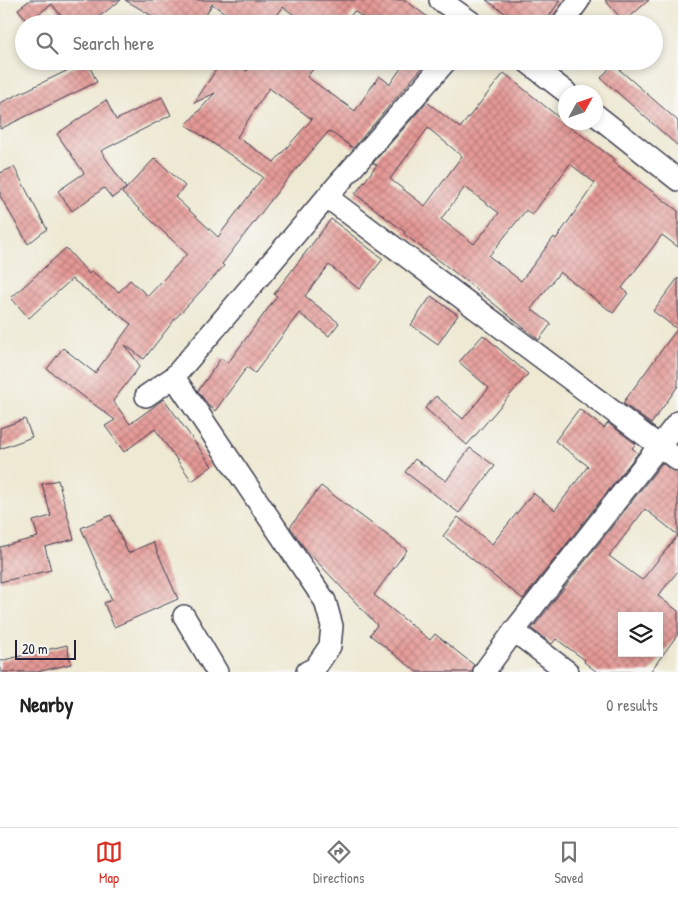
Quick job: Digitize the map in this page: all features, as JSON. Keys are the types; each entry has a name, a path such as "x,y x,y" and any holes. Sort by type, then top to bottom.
{"street":[{"path":"440,0 461,15"},
{"path":"568,15 579,0"},
{"path":"146,396 174,377 438,70"},
{"path":"539,70 558,85"},
{"path":"603,121 678,180"},
{"path":"327,197 678,460"},
{"path":"174,377 326,601 332,626 330,646 315,668 307,672"},
{"path":"484,672 678,422"},
{"path":"184,616 217,672"},
{"path":"514,631 568,672"}],"building":[{"path":"30,0 121,0 101,15 60,15 52,4 37,15 23,15 18,9"},
{"path":"125,0 405,0 425,15 360,15 354,11 351,15 294,15 283,7 277,15 228,15 212,4 206,15 151,15"},
{"path":"486,0 560,0 550,15 508,15"},
{"path":"605,0 649,0 632,15 618,15"},
{"path":"68,70 91,70 97,82 0,129 0,103"},
{"path":"216,70 312,70 307,77 355,111 379,76 390,84 400,70 420,70 353,148 329,131 281,187 222,264 224,266 175,319 144,359 125,345 140,366 113,401 130,424 164,399 212,466 192,481 155,429 124,452 105,426 115,420 47,369 63,348 95,373 131,324 72,279 29,318 11,298 66,248 89,274 91,271 119,292 130,280 148,296 187,254 122,193 155,158 185,186 175,197 218,237 263,177 186,125 215,93 194,103","holes":["269,88 312,119 274,162 237,137"]},
{"path":"608,70 620,70 678,121 678,146 601,78"},
{"path":"504,73 558,117 558,130 575,130 678,211 678,247 662,235 622,288 628,293 613,313 560,272 531,309 551,324 539,340 355,194 377,165 373,163 427,102 460,128","holes":["428,128 462,156 425,206 390,179","570,164 595,183 556,239 554,237 521,281 489,256 526,210 532,215","465,187 499,213 474,244 441,219"]},
{"path":"162,97 171,115 101,151 126,188 112,198 104,188 72,211 58,191 84,173 57,134 106,100 116,120"},
{"path":"14,167 47,229 28,244 0,196 0,173"},
{"path":"331,219 383,259 359,289 329,265 305,296 339,323 329,336 299,313 255,373 247,367 215,411 198,391 221,358 228,363 277,296 274,294"},
{"path":"678,278 678,386 651,424 623,403 677,329 653,311"},
{"path":"431,296 458,315 438,344 411,325"},
{"path":"483,335 528,374 467,445 425,408 436,396 463,419 489,388 459,362"},
{"path":"579,409 604,428 608,423 636,444 632,448 638,453 523,599 443,536 458,517 492,544 533,493 555,510 588,466 555,441"},
{"path":"25,419 32,437 0,449 0,428"},
{"path":"470,448 495,466 459,513 405,472 415,459 446,481"},
{"path":"662,463 671,470 678,472 678,535 678,571 658,596 678,611 678,634 663,654 663,612 618,612 618,657 661,657 650,672 597,672 584,662 585,660 556,639 552,644 532,629","holes":["645,509 678,535 642,580 609,556"]},
{"path":"58,480 74,539 45,547 51,570 0,582 0,547 38,537 33,521 51,516 42,484"},
{"path":"321,486 407,550 374,595 430,640 435,634 474,665 472,672 417,672 370,635 377,625 306,550 290,527"},
{"path":"111,515 128,553 153,542 178,599 114,627 104,603 112,600 81,528"},
{"path":"67,645 71,664 37,672 0,672 0,661"}]}
